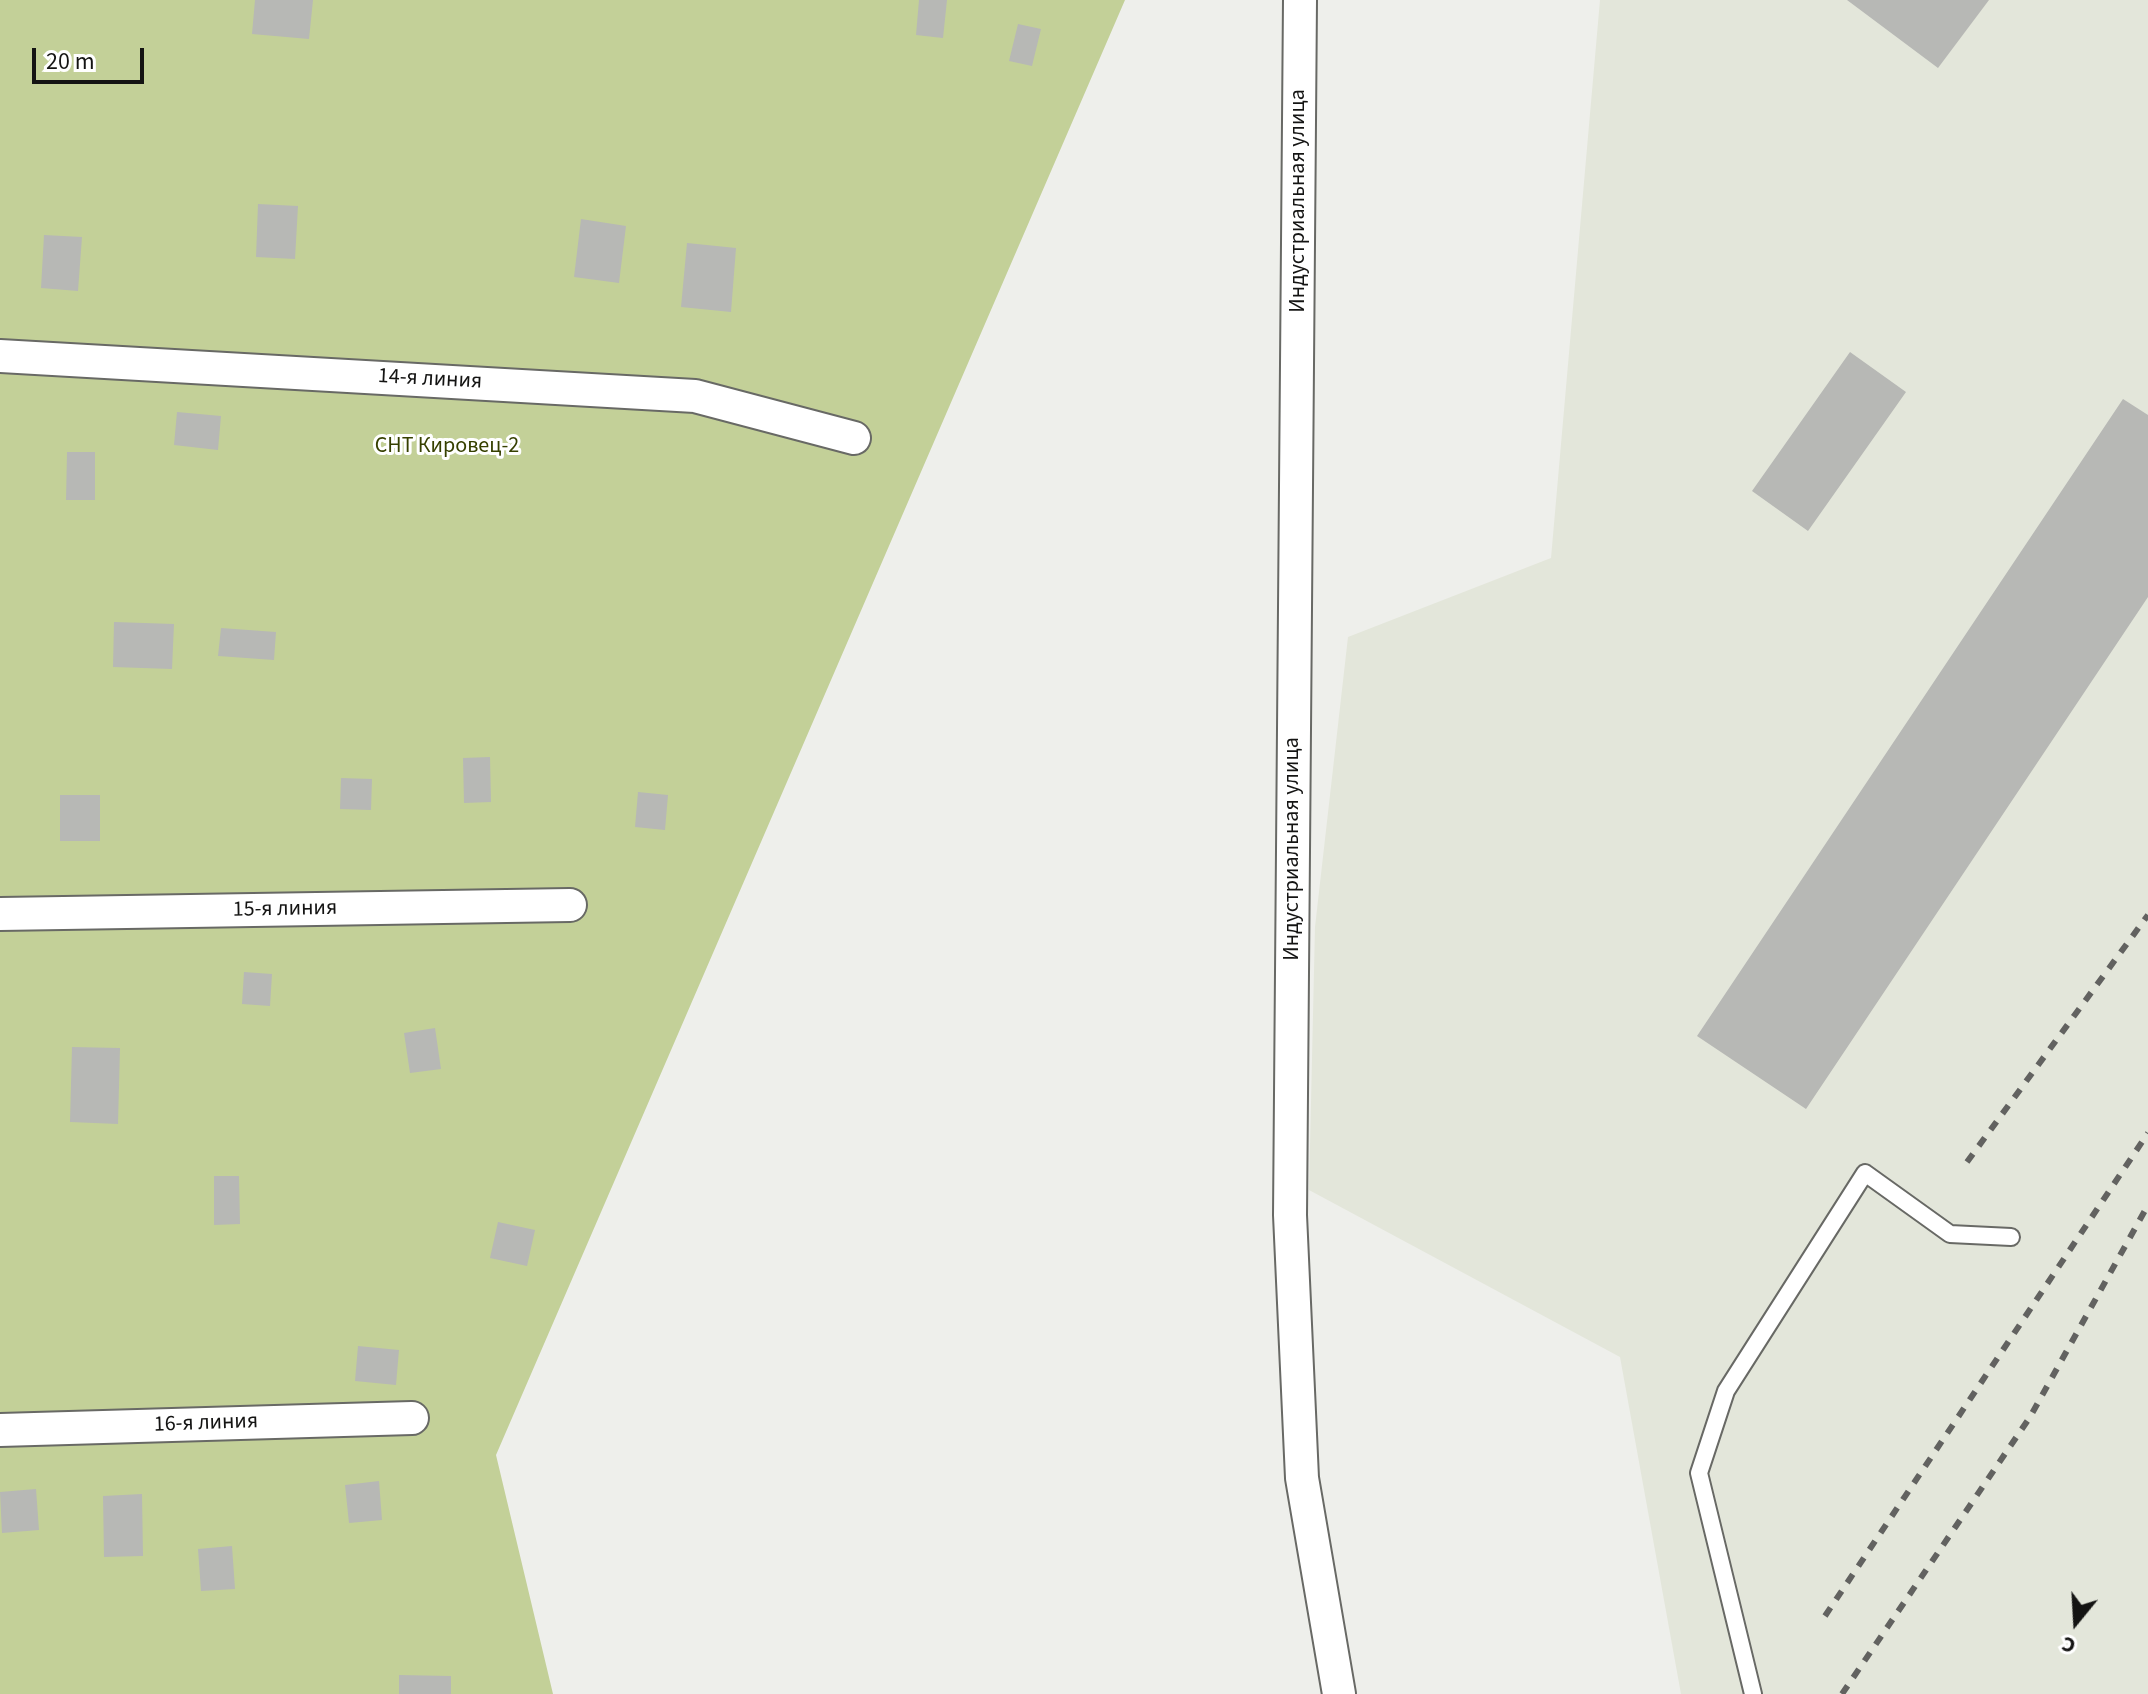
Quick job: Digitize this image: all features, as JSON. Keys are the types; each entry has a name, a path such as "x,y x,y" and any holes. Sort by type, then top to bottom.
{"street":[{"name":"Индустриальная улица","path":"1300,0 1290,1215 1302,1478 1339,1694"},
{"name":"14-я линия","path":"0,356 695,396 854,438"},
{"name":"15-я линия","path":"0,914 570,905"},
{"name":"16-я линия","path":"0,1430 412,1418"}],"lane":[{"path":"1753,1694 1699,1473 1726,1391 1865,1173 1950,1234 2011,1237"}],"shaded area":[{"path":"1600,0 2148,0 2148,1694 1681,1694 1620,1357 1309,1190 1315,927 1348,637 1551,558"}],"green space":[{"name":"СНТ Кировец-2","path":"0,0 1125,0 496,1455 553,1694 0,1694"}],"building":[{"path":"255,0 313,0 309,39 252,34"},
{"path":"919,0 947,0 943,38 916,35"},
{"path":"1847,0 1989,0 1938,68"},
{"path":"1018,24 1041,29 1032,66 1009,61"},
{"path":"258,204 298,206 295,259 256,257"},
{"path":"581,219 626,226 619,283 574,277"},
{"path":"44,235 82,237 78,291 41,288"},
{"path":"687,243 736,248 731,312 681,307"},
{"path":"1850,352 1906,392 1808,531 1752,491"},
{"path":"2123,399 2148,415 2148,597 1806,1109 1697,1036"},
{"path":"177,412 221,416 218,450 174,445"},
{"path":"67,452 95,452 95,500 66,500"},
{"path":"114,622 174,624 172,669 113,667"},
{"path":"221,628 276,632 274,660 218,656"},
{"path":"490,757 491,802 464,803 463,758"},
{"path":"341,778 372,779 371,810 340,809"},
{"path":"638,792 668,795 665,830 635,827"},
{"path":"60,795 100,795 100,841 60,841"},
{"path":"244,972 272,974 270,1006 242,1004"},
{"path":"435,1028 441,1069 410,1073 404,1033"},
{"path":"72,1047 120,1048 118,1124 70,1122"},
{"path":"214,1176 239,1176 240,1224 214,1225"},
{"path":"498,1222 535,1230 527,1266 490,1258"},
{"path":"358,1346 399,1350 396,1385 355,1381"},
{"path":"379,1481 382,1520 349,1523 345,1485"},
{"path":"36,1489 39,1530 2,1533 0,1492"},
{"path":"142,1494 143,1556 104,1557 103,1496"},
{"path":"232,1546 235,1589 201,1591 198,1549"},
{"path":"399,1675 451,1676 451,1694 399,1694"}],"railway":[{"path":"1967,1162 2148,915"},
{"path":"1825,1616 2148,1133"},
{"path":"1842,1694 2030,1417 2148,1205"}]}
